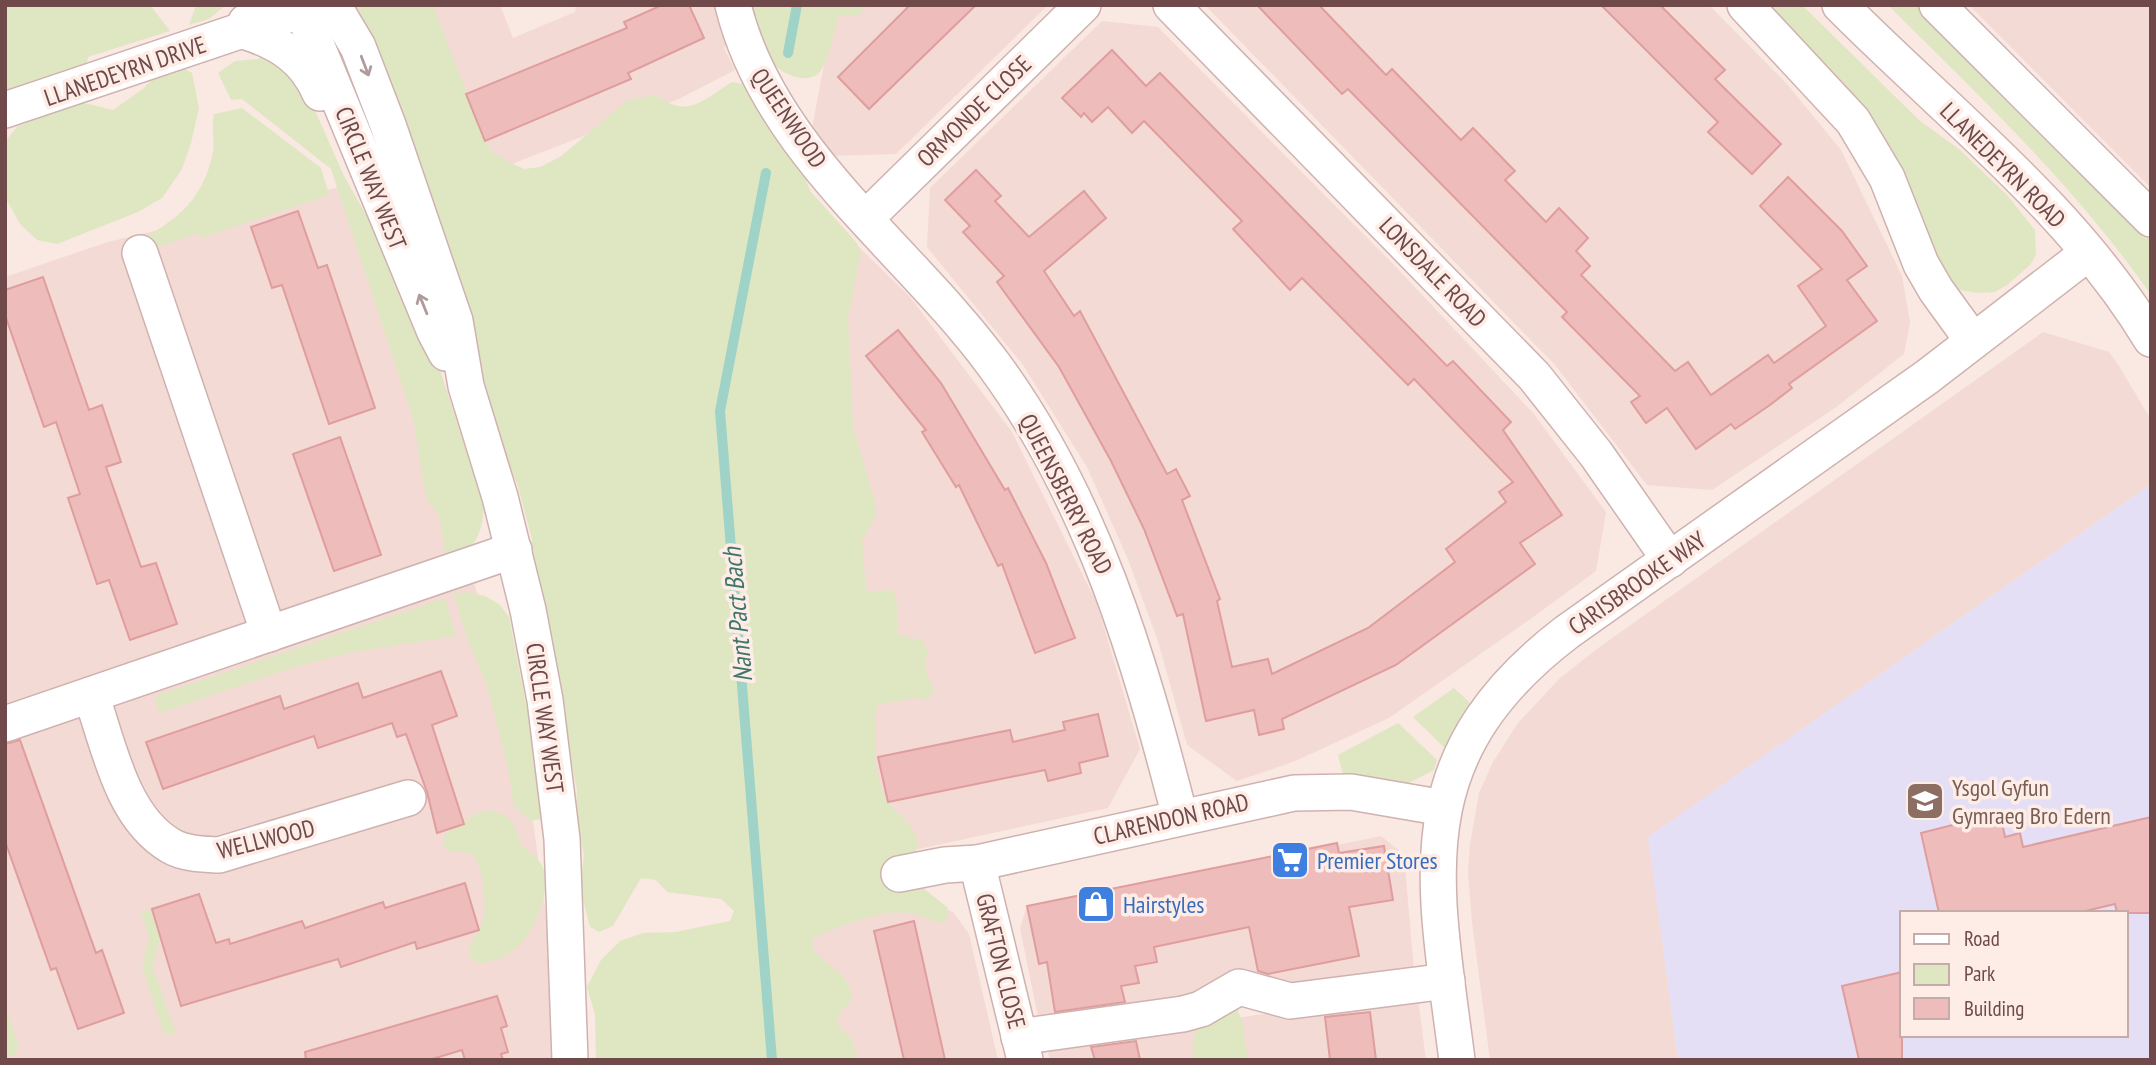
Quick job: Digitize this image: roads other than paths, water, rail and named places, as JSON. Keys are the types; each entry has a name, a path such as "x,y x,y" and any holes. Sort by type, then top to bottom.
{"street":[{"name":"QUEENWOOD","path":"733,5 751,64 766,92 792,131 867,217"},
{"name":"ORMONDE CLOSE","path":"867,217 1083,5"},
{"name":"LONSDALE ROAD","path":"1171,5 1534,376 1596,454 1670,559"},
{"path":"1745,5 1828,92 1859,130 1886,178 1921,264 1936,290 1973,341"},
{"name":"LLANEDEYRN ROAD","path":"1840,5 2009,169 2088,253 2151,339"},
{"path":"1937,5 2151,219"},
{"name":"LLANEDEYRN DRIVE","path":"5,110 247,18 313,7"},
{"name":"CIRCLE WAY WEST","path":"313,7 378,197 435,332 466,386"},
{"name":"CIRCLE WAY WEST","path":"313,7 358,47 388,125 455,321 466,386 514,550 545,700 555,772 562,839 570,1060"},
{"path":"247,18 298,58 314,78 342,146 378,197"},
{"name":"QUEENSBERRY ROAD","path":"867,217 927,283 993,364 1050,451 1089,529 1125,620 1180,817"},
{"path":"140,253 270,634"},
{"name":"CARISBROOKE WAY","path":"1457,1060 1436,877 1444,808 1466,747 1497,696 1520,671 1567,632 1973,341 2088,253"},
{"path":"5,724 514,550"},
{"name":"WELLWOOD","path":"91,695 129,800 154,834 173,847 196,854 219,855 266,844 408,797"},
{"name":"CLARENDON ROAD","path":"900,874 945,865 977,863 1260,799 1323,791 1375,794 1444,808"},
{"name":"GRAFTON CLOSE","path":"977,863 1022,1048"},
{"path":"1022,1048 1201,1009 1239,987 1290,1001 1447,981"}],"waterway":[{"name":"Nant Pact Bach","path":"788,53 797,5"},
{"name":"Nant Pact Bach","path":"766,173 720,411 772,1060"}],"place":[{"name":"Ysgol Gyfun Gymraeg Bro Edern","path":"1925,801"},
{"name":"Premier Stores","path":"1290,860"},
{"name":"Hairstyles","path":"1096,904"}]}
